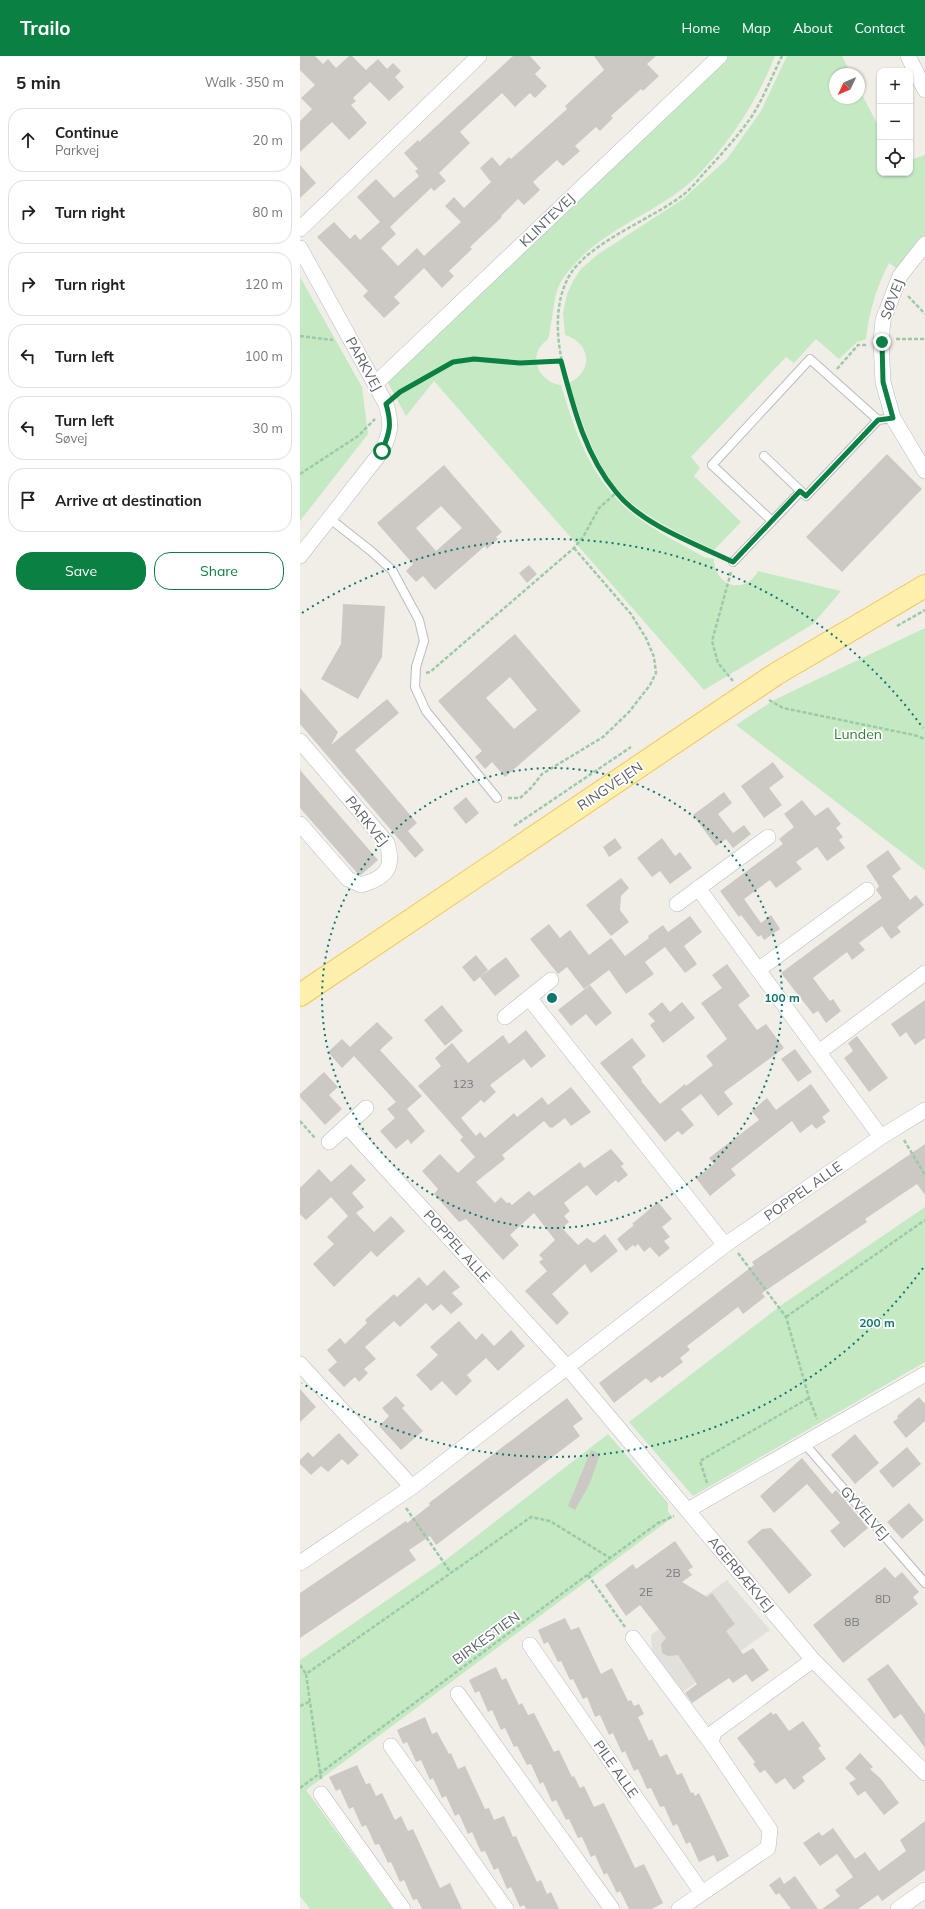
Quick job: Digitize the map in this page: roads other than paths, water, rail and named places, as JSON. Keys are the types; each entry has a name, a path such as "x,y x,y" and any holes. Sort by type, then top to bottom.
{"main road":[{"name":"RINGVEJEN","path":"300,995 776,674 925,586"}],"street":[{"path":"300,229 480,56"},
{"name":"KLINTEVEJ","path":"375,384 720,56"},
{"path":"908,56 925,90"},
{"name":"SØVEJ","path":"925,244 900,276 896,284 883,320 882,342 883,382 893,418 925,471"},
{"name":"PARKVEJ","path":"300,248 386,404 391,420 389,436 382,451 300,556"},
{"name":"PARKVEJ","path":"300,741 387,843 391,857 387,870 374,881 361,885 348,879 300,824"},
{"path":"677,904 768,837"},
{"path":"698,888 881,1137"},
{"path":"758,970 867,890"},
{"path":"819,1052 925,973"},
{"path":"505,1017 551,980"},
{"path":"529,998 726,1245"},
{"path":"329,1142 366,1108"},
{"name":"POPPEL ALLE","path":"300,1563 412,1487 726,1245 881,1137 925,1110"},
{"name":"POPPEL ALLE","path":"347,1126 567,1367"},
{"path":"300,1364 412,1487"},
{"name":"AGERBÆKVEJ","path":"567,1367 813,1660 925,1773"},
{"path":"688,1510 925,1374"},
{"path":"633,1638 711,1743 770,1830 768,1848 679,1909"},
{"name":"PILE ALLE","path":"530,1645 702,1894"},
{"path":"711,1743 714,1732 813,1660"},
{"path":"458,1694 612,1909"},
{"path":"390,1746 506,1909"},
{"path":"321,1794 403,1909"},
{"path":"898,1909 925,1890"}],"lane":[{"path":"772,521 712,465 810,360 878,420"},
{"path":"764,456 806,496 878,420 893,418"},
{"path":"733,562 800,491"},
{"path":"330,518 392,570 404,590 419,620 424,641 416,675 415,688 426,711 497,798"},
{"name":"GYVELVEJ","path":"804,1443 925,1583"}],"park label":[{"name":"Lunden","path":"858,734"}]}
